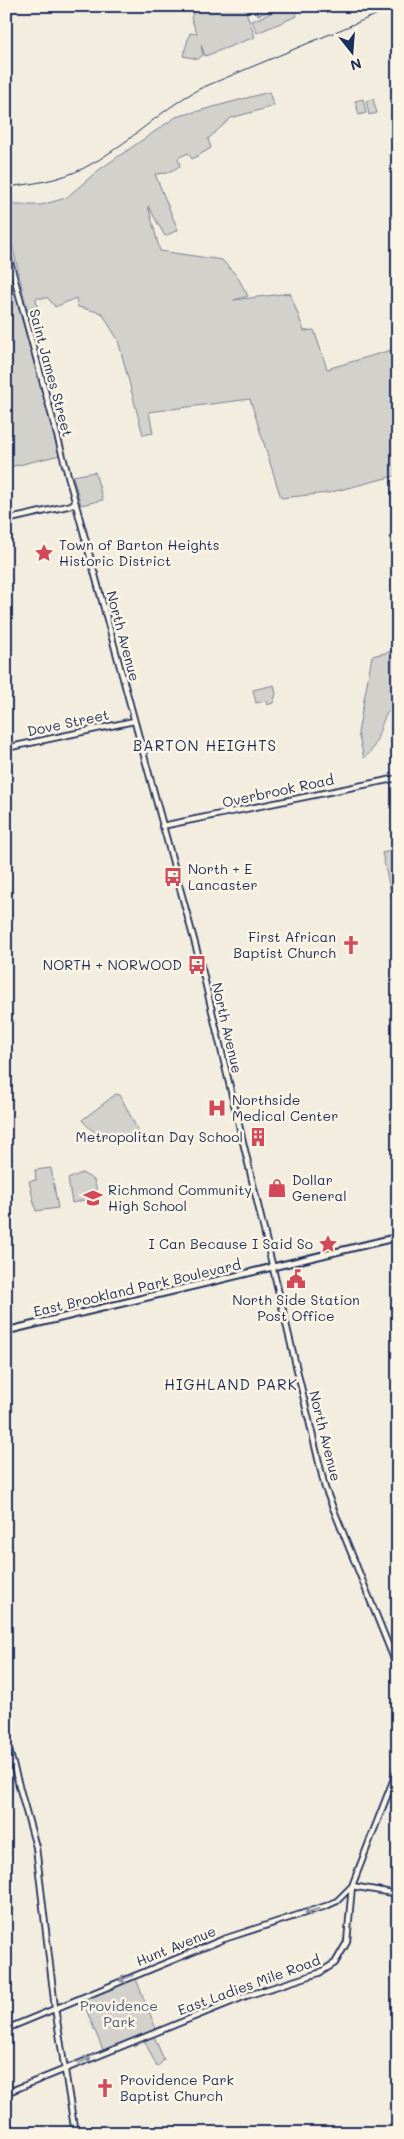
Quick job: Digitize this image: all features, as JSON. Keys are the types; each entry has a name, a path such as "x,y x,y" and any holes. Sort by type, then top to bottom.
{"main road":[{"name":"East Brookland Park Boulevard","path":"6,1331 398,1237"}],"street":[{"name":"Saint James Street","path":"6,247 76,504"},
{"path":"6,520 76,504"},
{"name":"North Avenue","path":"76,504 203,973 330,1504 398,1669"},
{"name":"Dove Street","path":"6,748 134,721"},
{"name":"Overbrook Road","path":"162,826 274,805 398,778"},
{"path":"6,1739 36,1847 55,2008 75,2133"},
{"name":"East Ladies Mile Road","path":"6,2093 246,1996 319,1973 329,1967 340,1957 346,1942 352,1886 398,1768"},
{"path":"352,1886 398,1894"},
{"name":"Hunt Avenue","path":"6,2029 224,1939 326,1906 338,1901 352,1886"}],"green space":[{"path":"214,6 244,6 255,37 205,56 201,45 203,55 198,59 183,56 190,33 197,34 191,18 193,13"},
{"path":"255,6 277,6 278,8 258,15"},
{"path":"287,6 293,6 297,16 257,33 252,21"},
{"path":"269,92 274,106 231,118 208,139 211,148 192,159 188,153 178,158 180,166 167,173 155,174 178,230 165,236 148,206 160,251 222,260 237,276 248,296 234,300 290,293 304,331 314,330 327,369 398,348 398,475 328,493 281,498 250,399 149,412 153,433 143,435 118,340 102,313 78,307 76,298 55,307 48,298 36,298 40,331 32,332 6,217 6,205 41,205 66,198 100,169 176,117"},
{"path":"363,99 366,113 359,115 355,101"},
{"path":"373,99 377,113 369,115 366,101"},
{"path":"9,273 60,455 6,468 6,274"},
{"path":"95,472 103,500 81,505 73,476"},
{"path":"398,650 398,703 386,714 374,745 364,758 358,733 372,656"},
{"path":"274,685 276,694 273,703 267,705 266,701 256,703 253,690"},
{"path":"398,849 398,893 393,902 382,853"},
{"path":"116,1094 120,1095 139,1133 123,1138 108,1138 95,1132 82,1120"},
{"path":"51,1168 58,1208 36,1211 29,1181 36,1180 35,1170"},
{"path":"82,1173 94,1180 98,1194 96,1197 72,1203 68,1179"},
{"name":"Providence Park","path":"136,1979 156,2029 103,2050 82,2000"},
{"path":"154,2036 164,2060 157,2067 144,2040"}],"railway":[{"path":"6,187 46,181 84,168 114,150 199,89 397,6"}],"place":[{"name":"Town of Barton Heights Historic District","path":"44,553"},
{"name":"North + E Lancaster","path":"173,877"},
{"name":"First African Baptist Church","path":"351,945"},
{"name":"NORTH + NORWOOD","path":"197,965"},
{"name":"Northside Medical Center","path":"217,1108"},
{"name":"Metropolitan Day School","path":"258,1137"},
{"name":"Dollar General","path":"277,1188"},
{"name":"Richmond Community High School","path":"93,1198"},
{"name":"I Can Because I Said So","path":"328,1244"},
{"name":"North Side Station Post Office","path":"296,1279"},
{"name":"Providence Park Baptist Church","path":"105,2088"}],"district":[{"name":"BARTON HEIGHTS","path":"205,746"},
{"name":"HIGHLAND PARK","path":"231,1385"}]}
